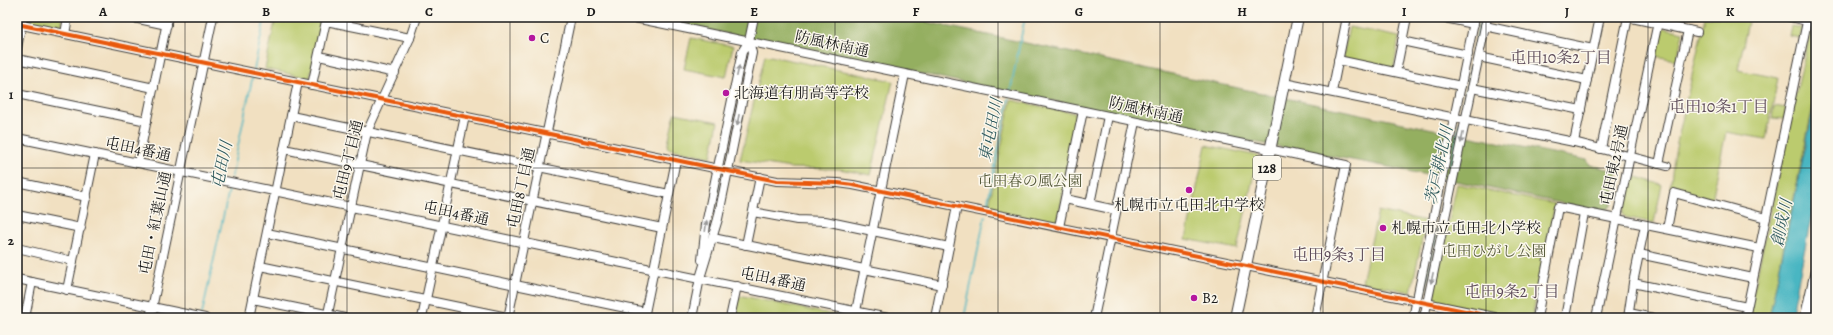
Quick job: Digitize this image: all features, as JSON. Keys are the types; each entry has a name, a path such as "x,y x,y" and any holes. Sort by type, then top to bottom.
{"highway":[{"path":"1806,318 1816,273"}],"main road":[{"name":"128","path":"1235,318 1298,17"}],"street":[{"path":"65,34 68,17"},
{"path":"129,17 167,21 138,163"},
{"name":"屯田・紅葉山通","path":"150,318 213,17"},
{"name":"屯田9丁目通","path":"328,316 350,206 367,132 381,99 395,73 417,17"},
{"name":"屯田8丁目通","path":"510,318 532,201 571,17"},
{"name":"防風林南通","path":"630,17 1346,165 1323,282"},
{"path":"692,318 700,278 706,224 742,52 749,41 754,17"},
{"path":"1332,92 1347,17"},
{"path":"1396,72 1407,17"},
{"path":"1440,17 1475,20 1461,86 1460,119"},
{"path":"1413,318 1422,302 1460,119 1472,88 1487,17"},
{"path":"1574,142 1599,17"},
{"path":"1601,149 1628,17 1659,20 1697,32"},
{"path":"1745,318 1759,248 1811,20 1790,17"},
{"name":"屯田東2号通","path":"1596,318 1659,20"},
{"path":"312,85 326,21 410,38"},
{"path":"17,48 21,22 65,34 777,181 838,182 1499,318"},
{"path":"1485,26 1593,48"},
{"path":"1284,83 1574,142 1663,165 1688,30"},
{"path":"700,278 713,238 728,171 752,53 749,41"},
{"path":"1402,41 1468,55"},
{"path":"319,56 395,73"},
{"path":"1479,57 1587,80"},
{"path":"17,59 154,88"},
{"path":"1338,60 1461,86"},
{"path":"856,311 874,231 905,74"},
{"path":"249,318 298,82"},
{"path":"1472,88 1581,110"},
{"path":"17,94 146,121"},
{"path":"1059,228 1083,111"},
{"path":"291,116 669,194"},
{"path":"422,318 465,116"},
{"path":"1090,204 1108,116"},
{"path":"1094,318 1135,122"},
{"name":"屯田4番通","path":"17,138 888,318"},
{"path":"284,149 662,228"},
{"path":"67,290 96,154"},
{"path":"267,233 515,285 645,315 676,160"},
{"path":"746,245 760,177"},
{"path":"17,182 87,197"},
{"path":"1667,229 1674,193 1766,218"},
{"path":"1065,199 1116,210"},
{"path":"935,318 957,206"},
{"path":"1537,318 1558,207 1759,248"},
{"path":"753,212 797,220 825,220 949,247"},
{"path":"1565,318 1584,213"},
{"path":"17,215 81,228"},
{"path":"1645,225 1633,283 1629,315 1653,318"},
{"path":"713,238 942,285"},
{"path":"17,248 72,261"},
{"path":"1639,254 1753,278"},
{"path":"260,266 510,318"},
{"path":"17,279 205,318"},
{"path":"17,316 25,318 32,282"},
{"path":"1315,318 1323,282"},
{"path":"1633,283 1747,307"},
{"path":"730,318 737,286"},
{"path":"253,299 328,316 345,318"},
{"path":"1422,302 1424,318"}],"green space":[{"path":"27,17 63,17 61,29 26,22"},
{"path":"276,17 322,17 310,78 265,69"},
{"path":"645,17 903,17 1408,124 1587,160 1590,165 1617,171 1611,206 1604,212 1374,164 1248,141"},
{"path":"1705,17 1749,17 1738,70 1778,78 1766,139 1726,132 1712,200 1670,187 1675,152"},
{"path":"1814,17 1816,17 1816,91 1769,318 1748,318 1790,118"},
{"path":"1791,26 1802,28 1800,38 1789,36"},
{"path":"1349,27 1399,37 1394,67 1392,68 1345,59 1343,56"},
{"path":"1660,27 1683,32 1677,60 1654,56"},
{"path":"691,38 733,46 726,77 684,69"},
{"path":"765,55 893,81 871,175 839,169 791,168 740,160"},
{"name":"屯田春の風公園","path":"1011,100 1079,114 1057,224 988,209"},
{"path":"1774,106 1786,108 1784,119 1772,118"},
{"path":"675,113 718,122 711,157 667,148"},
{"path":"1206,145 1258,156 1237,249 1186,239"},
{"path":"1631,175 1662,185 1654,223 1625,217 1623,214"},
{"name":"屯田ひがし公園","path":"1457,184 1555,204 1532,318 1516,318 1434,301 1432,298"},
{"path":"1378,211 1426,221 1411,292 1362,282"},
{"path":"743,296 848,318 735,318 738,299"}],"water":[{"path":"1816,97 1816,193 1791,318 1769,318"}],"waterway":[{"name":"屯田川","path":"254,70 265,17"},
{"name":"東屯田川","path":"1010,93 1025,17"},
{"name":"茨戸耕北川","path":"1461,116 1481,17"},
{"name":"屯田川","path":"231,179 253,75"},
{"name":"東屯田川","path":"986,210 1009,98"},
{"name":"茨戸耕北川","path":"1423,299 1460,122"},
{"path":"725,155 730,131"},
{"path":"713,208 720,183"},
{"name":"屯田川","path":"202,314 230,185"},
{"name":"東屯田川","path":"964,318 985,216"},
{"name":"茨戸耕北川","path":"1419,318 1422,304"}],"cycle path":[{"path":"17,24 777,181 838,183 853,185 1499,318"}],"place":[{"name":"C","path":"532,38"},
{"name":"北海道有朋高等学校","path":"726,93"},
{"name":"札幌市立屯田北中学校","path":"1189,190"},
{"name":"札幌市立屯田北小学校","path":"1383,228"},
{"name":"B2","path":"1194,298"}],"district":[{"name":"屯田10条2丁目","path":"1561,58"},
{"name":"屯田10条1丁目","path":"1719,107"},
{"name":"屯田9条3丁目","path":"1339,255"},
{"name":"屯田9条2丁目","path":"1512,292"}],"water label":[{"name":"創成川","path":"1782,223"}]}
